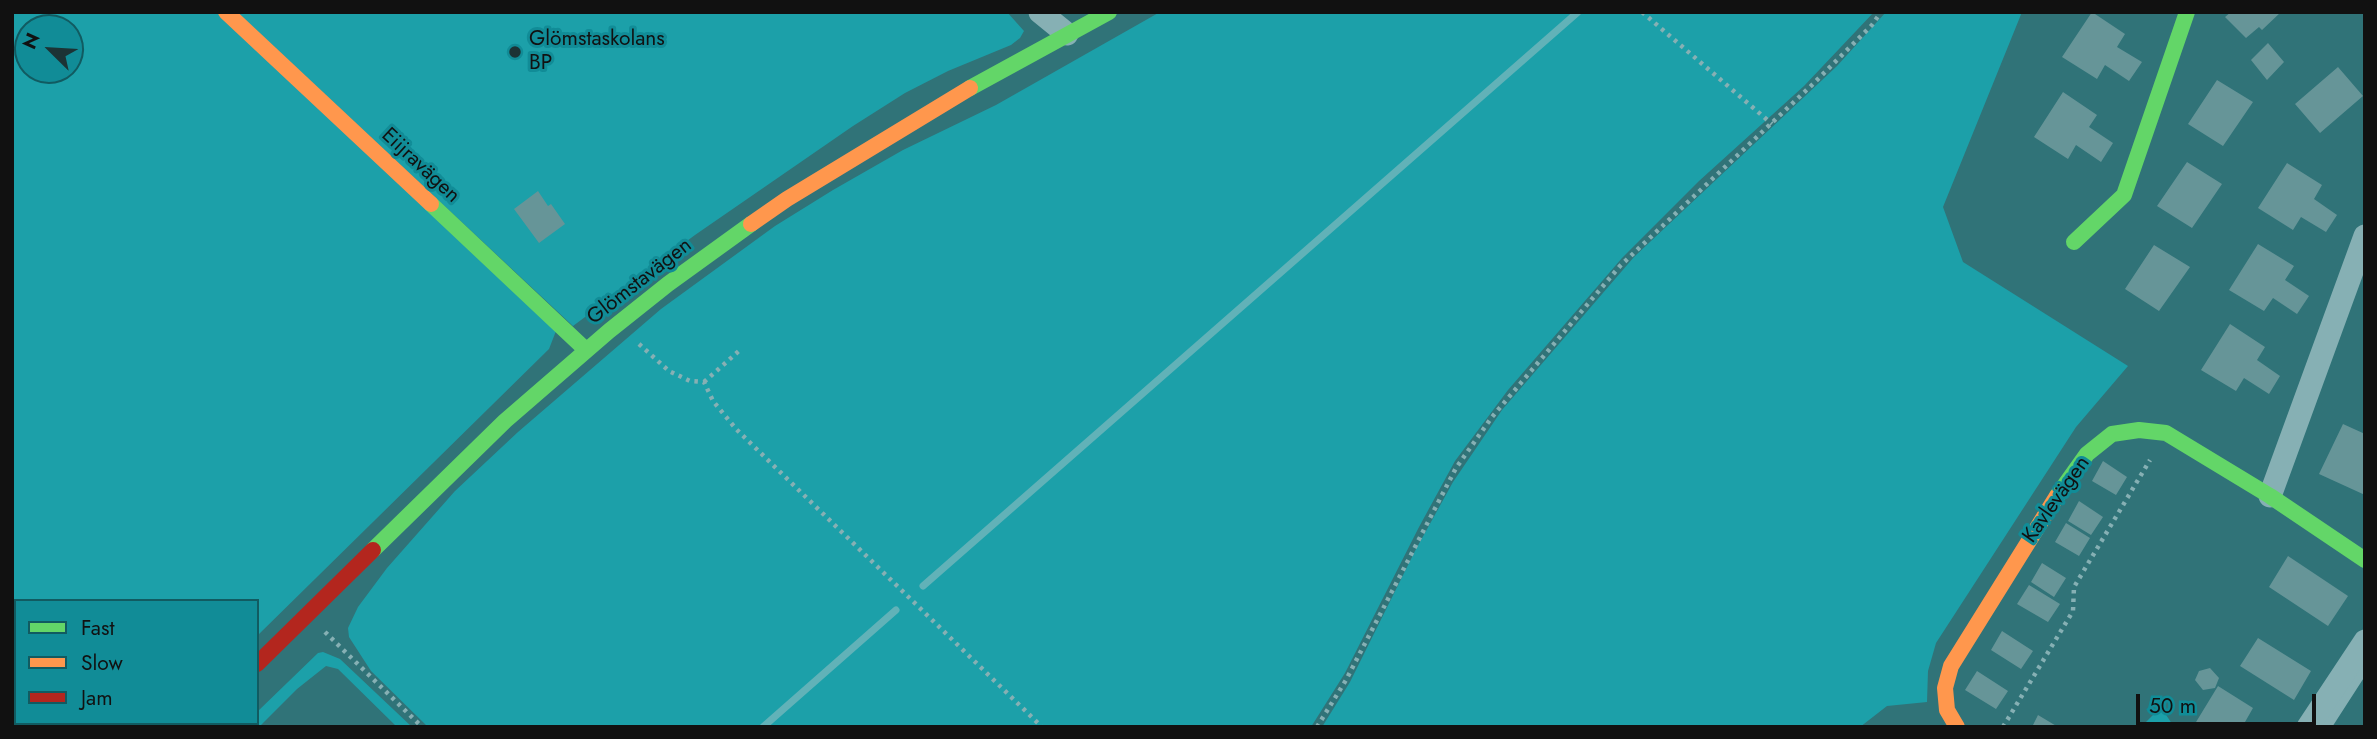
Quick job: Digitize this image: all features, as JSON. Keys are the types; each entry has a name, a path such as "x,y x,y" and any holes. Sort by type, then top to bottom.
{"street":[{"name":"Eiijravägen","path":"226,12 586,350"},
{"path":"1040,12 1067,34"},
{"name":"Glömstavägen","path":"259,662 505,421 586,350 668,284 787,199 999,70 1109,12"},
{"path":"2074,242 2124,195 2188,12"},
{"path":"2270,496 2365,236"},
{"name":"Kavlevägen","path":"1957,727 1947,710 1945,688 1951,666 2047,510 2087,454 2112,434 2139,430 2166,433 2270,496 2365,560"},
{"path":"2308,727 2365,640"}],"lane":[{"path":"2325,727 2365,665"}],"path":[{"path":"1642,12 1772,124"},
{"path":"1317,727 1346,680 1456,468 1492,417 1620,267 1772,124 1872,25 1881,12"},
{"path":"617,325 669,371 690,381 704,382 740,351"},
{"path":"704,382 713,401 730,422 1042,727"},
{"path":"2003,727 2073,611 2074,587 2166,433"},
{"path":"306,615 422,727"}],"shaded area":[{"path":"12,12 217,12 556,331 549,349 259,634 259,599 14,599 14,725 167,725 12,727"},
{"path":"237,12 1007,12 1024,31 1011,45 948,71 905,93 853,126 695,235 573,326"},
{"path":"1160,12 1874,12 1804,86 1699,181 1622,258 1508,390 1455,461 1345,673 1311,727 428,727 371,671 349,637 348,628 358,607 387,568 455,491 518,432 661,309 775,226 833,190 903,150 996,105"},
{"path":"1886,12 2022,12 1943,207 1963,262 2128,366 2076,427 1936,643 1928,671 1927,702 1887,706 1860,727 1322,727 1350,682 1415,551 1453,482 1502,410 1634,257 1837,66"},
{"path":"323,652 340,659 412,727 397,727 338,669 326,666 297,689 259,727 242,727 259,725 259,710 318,653"},
{"path":"2161,707 2174,727 2141,727"}],"building":[{"path":"2092,12 2125,34 2117,47 2142,62 2129,81 2105,65 2097,79 2062,57"},
{"path":"2231,12 2281,12 2262,30 2259,27 2246,38 2225,17"},
{"path":"2268,43 2284,62 2267,80 2251,60"},
{"path":"2338,67 2363,96 2320,133 2295,104"},
{"path":"2217,80 2253,102 2223,146 2188,124"},
{"path":"2063,92 2097,115 2089,127 2113,143 2101,162 2076,145 2068,159 2034,137"},
{"path":"2187,162 2222,184 2192,228 2157,206"},
{"path":"2287,163 2322,185 2314,199 2337,215 2326,232 2301,217 2293,230 2258,208"},
{"path":"538,191 565,224 539,243 514,209"},
{"path":"2258,244 2294,266 2285,280 2309,296 2297,314 2273,298 2264,311 2229,290"},
{"path":"2154,245 2190,267 2159,311 2125,289"},
{"path":"2230,324 2265,347 2257,360 2280,376 2269,394 2244,378 2236,391 2201,370"},
{"path":"2343,424 2365,434 2365,495 2319,474"},
{"path":"2103,461 2127,477 2116,495 2092,481"},
{"path":"2079,501 2103,517 2091,535 2068,521"},
{"path":"2066,523 2090,538 2079,556 2055,542"},
{"path":"2288,556 2348,596 2328,626 2269,587"},
{"path":"2042,563 2066,578 2054,597 2031,582"},
{"path":"2029,585 2060,604 2048,622 2017,604"},
{"path":"2002,631 2033,651 2021,669 1991,650"},
{"path":"2258,638 2311,671 2294,700 2240,666"},
{"path":"2210,668 2219,678 2215,688 2203,690 2195,680 2199,671"},
{"path":"1977,671 2008,691 1996,709 1965,690"},
{"path":"2218,686 2253,708 2245,722 2253,727 2193,727"},
{"path":"2038,715 2058,727 2032,727"}],"waterway":[{"path":"923,586 1578,12"},
{"path":"763,727 896,610"}],"traffic: fast":[{"path":"970,88 1109,12"},
{"path":"2074,242 2124,195 2187,12"},
{"path":"431,204 586,350"},
{"path":"373,550 505,421 609,331 751,224"},
{"path":"2057,496 2087,454 2112,434 2139,430 2166,433 2270,496 2365,560"}],"traffic: slow":[{"path":"226,12 431,204"},
{"path":"751,224 787,199 970,88"},
{"path":"1957,727 1947,710 1945,688 1951,666 2057,496"}],"traffic: jam":[{"path":"259,662 373,550"}],"place":[{"name":"Glömstaskolans BP","path":"515,52"}]}
